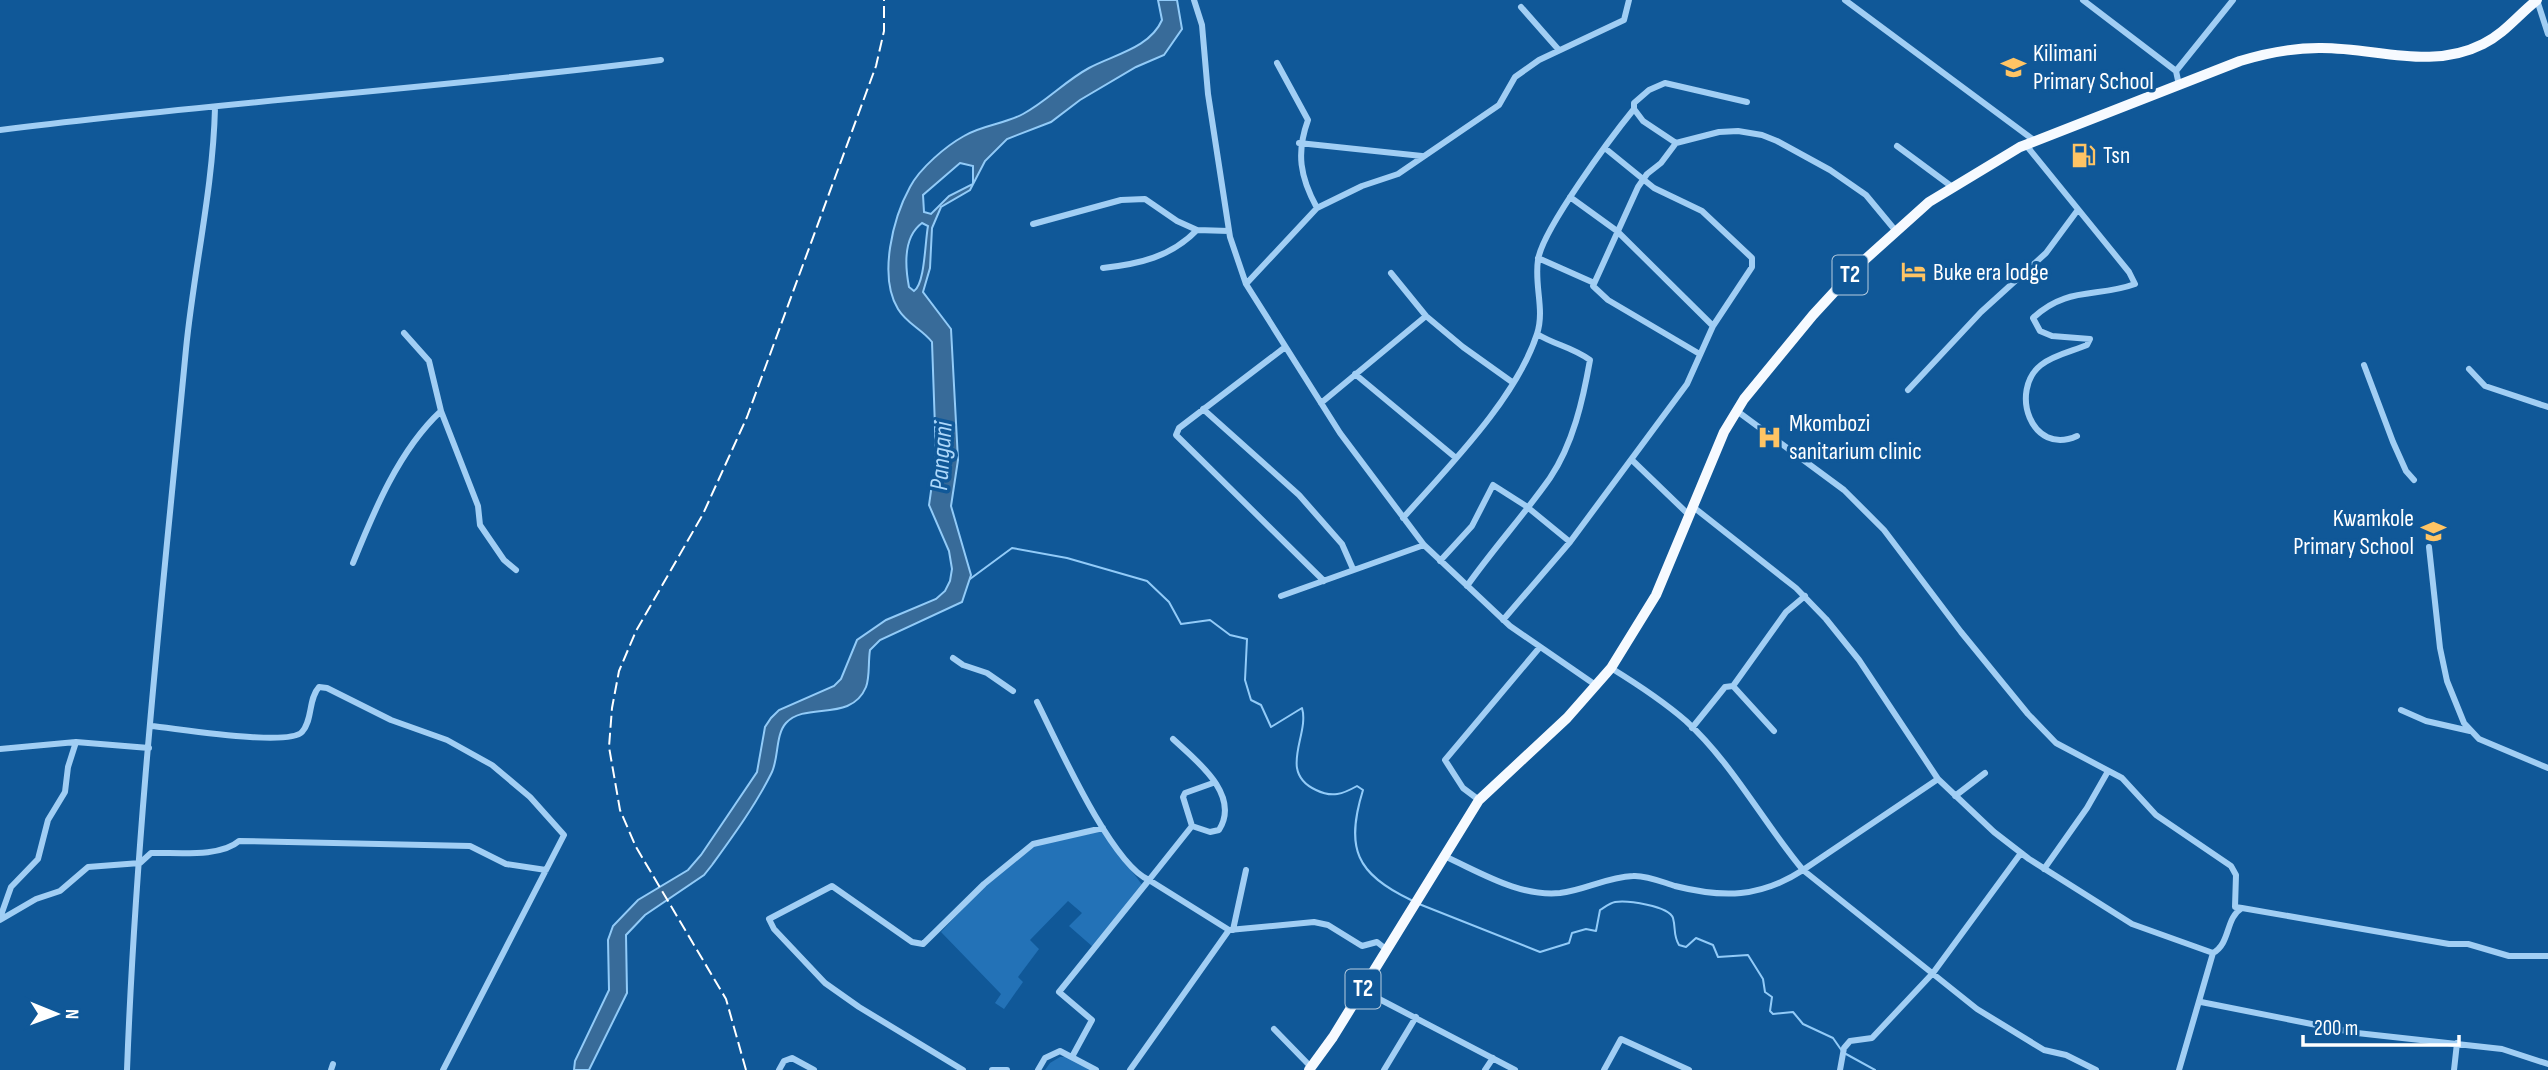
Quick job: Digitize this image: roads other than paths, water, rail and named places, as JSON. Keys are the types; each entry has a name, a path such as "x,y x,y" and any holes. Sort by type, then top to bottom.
{"highway":[{"name":"T2","path":"1310,1069 1334,1037 1479,800 1597,687 1611,668 1656,594 1724,432 1737,411 1812,316 1895,230 1951,186 2031,143 2252,57 2290,49 2321,48 2402,57 2461,54 2501,34 2537,0"}],"street":[{"path":"1194,0 1202,25 1208,94 1229,231 1246,284 1321,403 1424,545 1503,620 1597,687"},
{"path":"1246,284 1317,208 1362,186 1398,174 1499,105 1515,77 1558,49 1624,20 1629,0"},
{"path":"1845,0 2031,143 2077,211 2129,272 2135,284 2073,294 2055,302 2033,318 2040,331 2052,336 2090,339 2087,345 2041,364 2031,376 2026,390 2031,423 2043,437 2063,442 2077,436"},
{"path":"2083,0 2176,71 2179,85"},
{"path":"2176,71 2233,0"},
{"path":"2537,0 2547,30"},
{"path":"1521,7 1558,49"},
{"path":"0,130 105,117 215,108 266,99 415,88 661,60"},
{"path":"1277,64 1308,120 1299,143 1307,190 1317,208"},
{"path":"1403,518 1494,413 1512,382 1537,334 1542,306 1538,258 1570,197 1634,109 1634,103 1649,90 1665,83 1747,102"},
{"path":"127,1070 131,957 170,497 186,348 209,195 215,108"},
{"path":"1634,109 1643,121 1676,143"},
{"path":"1592,282 1643,179 1676,143 1719,132 1738,131 1762,135 1830,170 1866,195 1895,230"},
{"path":"1299,143 1422,156"},
{"path":"1897,146 1951,186"},
{"path":"1503,620 1570,542 1633,461 1687,384 1713,327 1752,267 1752,258 1702,211 1654,188 1606,149"},
{"path":"1570,197 1617,231 1713,327"},
{"path":"1033,224 1121,200 1145,199 1177,222 1197,230 1229,231"},
{"path":"1908,390 1980,312 2046,253 2077,211"},
{"path":"1103,268 1132,265 1163,256 1184,244 1197,230"},
{"path":"1538,258 1592,282 1608,300 1699,353"},
{"path":"1391,273 1426,316 1462,347 1512,382"},
{"path":"1321,403 1426,316"},
{"path":"404,333 429,362 441,411 478,506 480,525 504,560 516,570"},
{"path":"1467,586 1550,477 1571,436 1590,360 1572,347 1552,343 1537,334"},
{"path":"1284,348 1179,428 1176,435 1324,581"},
{"path":"2364,365 2393,442 2406,471 2414,480"},
{"path":"2469,369 2485,386 2548,407"},
{"path":"1355,374 1456,458"},
{"path":"1203,409 1299,495 1342,544 1353,569"},
{"path":"353,563 371,518 422,429 441,411"},
{"path":"1737,411 1844,490 1884,530 1961,632 2028,714 2056,743 2107,773 2122,778 2156,815 2231,866 2236,875 2235,907 2449,944 2468,944 2509,956 2548,956"},
{"path":"1633,461 1690,510 1805,596 1859,660 1938,779 2021,853 2132,924 2213,953"},
{"path":"1440,561 1472,526 1493,485 1526,506 1570,542"},
{"path":"1281,596 1424,545"},
{"path":"2428,547 2447,681 2464,723 2479,739 2514,757 2548,768"},
{"path":"1692,727 1725,687 1733,685 1786,612 1805,596"},
{"path":"1479,800 1463,788 1445,760 1540,647"},
{"path":"953,658 963,665 987,673 1013,691"},
{"path":"1611,668 1645,689 1692,727 1803,870 1977,1009 2044,1050 2066,1055 2096,1070"},
{"path":"1733,685 1774,731"},
{"path":"151,726 247,737 293,738 302,732 314,693 319,687 327,688 391,720 447,740 492,765 530,797 564,835 443,1070"},
{"path":"1037,702 1102,828 1139,876 1231,930 1314,922 1328,925 1362,946 1377,942 1387,950"},
{"path":"2401,710 2426,721 2472,732"},
{"path":"1173,739 1203,768 1225,799 1224,822 1219,830 1210,832 1192,825 1184,805 1185,793 1213,783"},
{"path":"0,749 76,742 149,748"},
{"path":"0,919 11,887 38,859 48,820 65,792 68,767 76,742"},
{"path":"1955,796 1985,773"},
{"path":"2044,869 2087,808 2107,773"},
{"path":"1444,856 1533,893 1560,893 1603,880 1635,876 1710,895 1756,892 1775,886 1803,870 1938,779"},
{"path":"1073,1055 1092,1020 1059,992 1192,825"},
{"path":"963,1070 952,1068 825,983 774,929 769,919 832,886 912,942 923,944 984,884 1033,844 1102,828"},
{"path":"0,919 36,899 60,891 88,867 140,863 151,853 174,856 233,847 239,841 470,846 506,864 546,870"},
{"path":"1840,1070 1844,1048 1850,1041 1872,1038 1933,973 2021,853"},
{"path":"1130,1070 1231,930 1246,870"},
{"path":"2179,1070 2201,1002 2213,953 2224,943 2233,916 2242,908"},
{"path":"1362,990 1515,1070"},
{"path":"2201,1002 2357,1033 2502,1049 2548,1064"},
{"path":"1384,1070 1416,1017"},
{"path":"1274,1029 1310,1069"},
{"path":"1604,1070 1621,1038 1689,1070"},
{"path":"2454,1070 2457,1043"},
{"path":"1038,1070 1051,1053 1060,1051 1073,1055 1096,1070"},
{"path":"779,1070 784,1060 792,1058 814,1070"},
{"path":"1485,1070 1493,1058"},
{"path":"992,1070 1007,1070"}],"water":[{"name":"Pangani","path":"1158,0 1177,0 1182,29 1164,55 1136,67 1080,100 1051,122 1007,139 985,161 970,190 941,207 932,228 930,268 923,292 951,329 958,460 951,506 971,575 962,602 880,640 870,650 866,687 850,705 805,713 786,723 780,734 771,774 751,809 712,865 704,875 645,915 626,935 627,993 589,1070 574,1070 575,1061 609,990 608,940 613,926 638,900 688,870 701,855 757,772 765,727 771,718 779,710 834,686 841,679 857,640 886,620 936,599 945,591 950,581 952,569 949,551 929,505 936,456 932,342 898,309 889,280 893,231 910,187 927,165 957,140 978,129 1023,114 1080,73 1140,44 1156,30 1162,20","holes":["960,163 973,166 973,184 949,196 931,214 924,212 923,195","922,223 928,226 924,262 918,287 914,291 909,287 907,252 911,236"]}],"waterway":[{"path":"970,579 1012,548 1067,558 1147,581 1169,602 1181,624 1210,620 1230,635 1247,639 1245,680 1251,700 1261,705 1271,727 1302,708 1302,730 1297,752 1298,773 1316,790 1327,794 1342,793 1357,786 1363,790 1355,828 1360,857 1378,880 1411,900"},
{"path":"1419,904 1540,952 1569,943 1572,933 1586,929 1596,931 1600,910 1613,903 1629,902 1656,907 1673,918 1679,945 1686,947 1696,938 1713,945 1718,957 1748,955 1763,979 1765,992 1772,997 1770,1011 1773,1014 1793,1012 1803,1024 1833,1038 1842,1051"},
{"path":"1846,1054 1875,1070"}],"railway":[{"path":"746,1070 726,999 636,847 620,810 609,747 612,708 619,671 636,631 703,514 747,417 876,66 884,31 884,0"}],"place":[{"name":"Kilimani Primary School","path":"2013,67"},
{"name":"Tsn","path":"2083,155"},
{"name":"Buke era lodge","path":"1913,272"},
{"name":"Mkombozi sanitarium clinic","path":"1769,437"},
{"name":"Kwamkole Primary School","path":"2434,532"}]}
